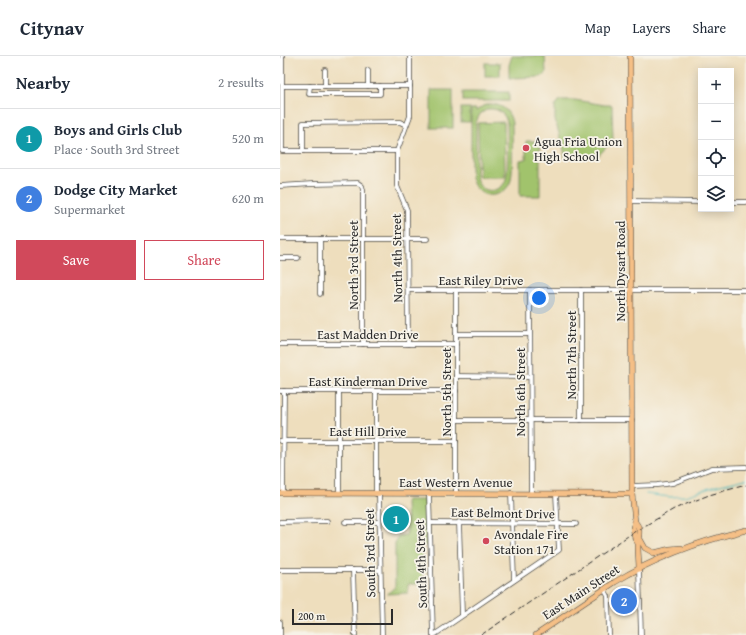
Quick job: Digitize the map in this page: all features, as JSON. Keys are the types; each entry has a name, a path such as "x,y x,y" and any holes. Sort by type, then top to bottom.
{"main road":[{"name":"North Dysart Road","path":"630,56 632,494 635,522 639,525 639,541"},
{"name":"East Western Avenue","path":"282,493 632,494"},
{"path":"639,541 645,548 654,553 688,547 746,530"},
{"path":"639,541 639,569"},
{"name":"East Main Street","path":"536,635 622,577 688,547"}],"street":[{"path":"282,56 282,151 397,151"},
{"name":"North 4th Street","path":"408,344 407,210 397,186 397,151 410,116 410,56"},
{"path":"325,70 325,86"},
{"path":"368,70 368,86"},
{"path":"282,86 410,86"},
{"path":"310,86 310,94 380,94 380,86"},
{"path":"303,151 303,123 400,122 406,125"},
{"name":"North 3rd Street","path":"280,186 358,183 362,186 364,239 363,344"},
{"path":"631,202 698,202"},
{"path":"734,202 746,202"},
{"path":"280,239 427,239"},
{"path":"320,239 320,294"},
{"path":"280,258 298,258"},
{"name":"East Riley Drive","path":"408,290 746,290"},
{"name":"North 5th Street","path":"456,290 456,493"},
{"name":"North 6th Street","path":"530,290 531,493"},
{"name":"North 7th Street","path":"580,420 581,290"},
{"path":"456,334 530,334"},
{"name":"East Madden Drive","path":"280,344 456,344"},
{"path":"456,376 530,376"},
{"path":"282,391 282,493"},
{"name":"East Kinderman Drive","path":"282,391 456,391"},
{"path":"338,494 339,391"},
{"path":"376,391 378,494"},
{"path":"456,420 632,420"},
{"name":"East Hill Drive","path":"282,441 456,441"},
{"path":"632,486 673,483 712,468 746,467"},
{"name":"South 4th Street","path":"429,493 434,635"},
{"path":"511,493 514,580"},
{"name":"South 3rd Street","path":"378,494 382,635"},
{"path":"434,635 559,550 556,494"},
{"path":"280,522 327,521"},
{"path":"345,522 379,522"},
{"name":"East Belmont Drive","path":"430,522 576,524"},
{"path":"459,522 462,615"},
{"path":"639,569 641,635"},
{"path":"280,570 380,570"},
{"path":"353,570 355,635"},
{"path":"604,589 608,596 609,635"},
{"path":"280,622 280,635"}],"green space":[{"path":"512,56 545,56 546,73 541,77 509,78 509,65"},
{"path":"485,63 500,63 500,76 485,76"},
{"path":"431,90 453,90 453,128 431,128"},
{"path":"463,92 509,92 509,101 463,101"},
{"path":"560,100 575,100 612,105 613,140 597,157 565,158 555,120 555,106"},
{"path":"494,104 502,107 509,115 512,123 512,163 510,183 506,189 496,195 488,195 479,191 471,178 471,109 476,109 476,111 483,106","holes":["488,109 498,110 505,116 507,123 506,178 502,186 498,189 492,190 481,187 476,179 476,122 480,114"]},
{"path":"461,108 470,108 470,122 461,122"},
{"path":"504,122 505,177 479,177 478,123"},
{"path":"526,141 540,141 540,196 520,196 520,160 526,159"},
{"path":"406,500 425,500 426,546 422,546 423,584 408,584 408,593 387,594 395,587 395,543 398,536 406,535 407,531"}],"waterway":[{"path":"646,494 670,497 685,496 716,486 746,479"}],"railway":[{"path":"481,635 634,532 674,509 709,495 746,485"}],"place":[{"name":"Agua Fria Union High School","path":"526,148"},
{"name":"Boys and Girls Club","path":"396,519"},
{"name":"Avondale Fire Station 171","path":"486,541"},
{"name":"Dodge City Market","path":"624,601"}]}
